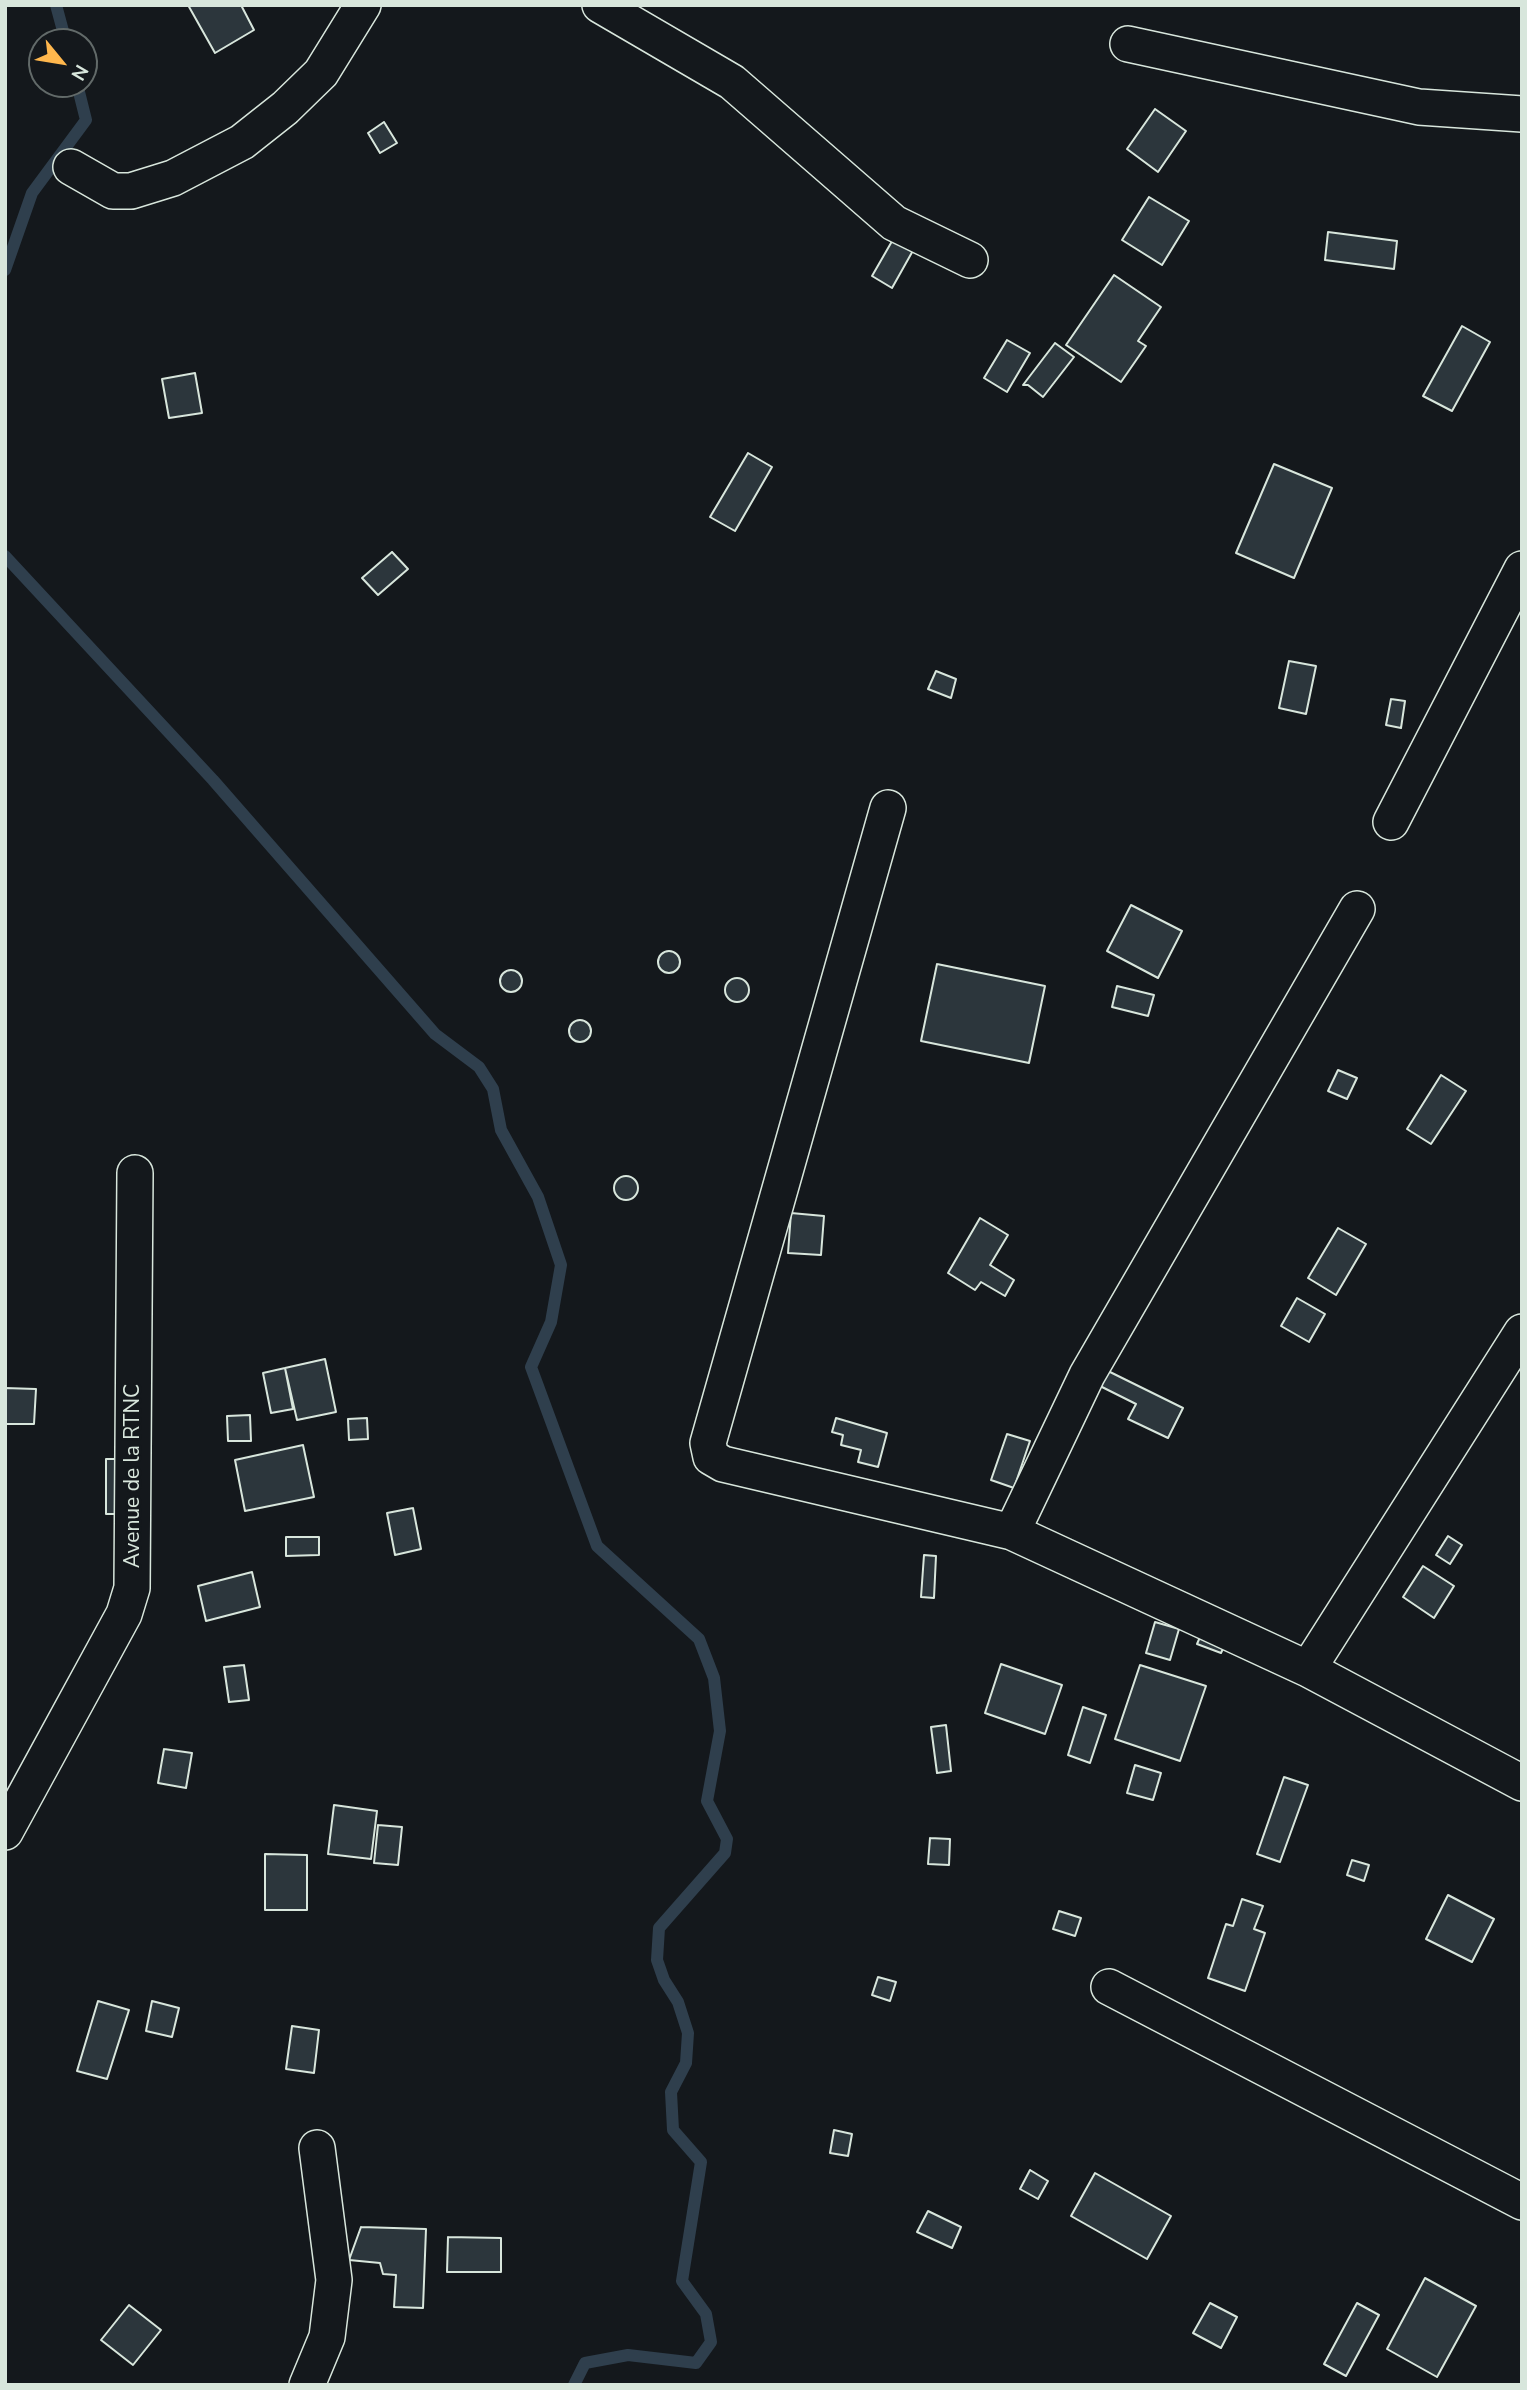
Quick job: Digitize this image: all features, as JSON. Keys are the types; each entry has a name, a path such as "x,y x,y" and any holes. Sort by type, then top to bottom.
{"street":[{"path":"71,167 113,191 131,191 173,178 242,142 321,73 363,5"},
{"path":"600,5 732,82 894,223 970,260"},
{"path":"1128,44 1419,107 1522,114"},
{"path":"1391,822 1522,569"},
{"path":"888,808 708,1443 711,1457 723,1464 1012,1532 1308,1669 1522,1783"},
{"path":"1012,1532 1087,1376 1357,909"},
{"name":"Avenue de la RTNC","path":"5,1832 124,1614 132,1588 135,1172"},
{"path":"1308,1669 1522,1332"},
{"path":"1108,1987 1522,2202"},
{"path":"307,2385 327,2337 334,2280 317,2148"}],"building":[{"path":"188,5 241,5 254,30 215,53"},
{"path":"1155,109 1186,131 1158,172 1127,149"},
{"path":"384,122 397,143 380,153 368,133"},
{"path":"1149,197 1189,221 1162,265 1122,240"},
{"path":"1328,232 1397,241 1394,269 1325,260"},
{"path":"895,236 915,247 892,288 872,276"},
{"path":"1114,275 1161,307 1138,341 1146,346 1121,382 1066,345"},
{"path":"1462,326 1490,342 1452,411 1423,396"},
{"path":"1007,340 1030,353 1007,392 984,378"},
{"path":"1055,343 1074,357 1043,397 1028,385 1023,385"},
{"path":"195,373 202,413 169,418 162,379"},
{"path":"748,453 772,467 735,531 710,517"},
{"path":"1274,464 1332,488 1294,578 1236,553"},
{"path":"392,552 408,569 378,595 362,578"},
{"path":"1289,661 1316,666 1306,714 1279,708"},
{"path":"936,671 956,679 951,698 928,689"},
{"path":"1391,699 1405,701 1401,728 1386,725"},
{"path":"1131,905 1182,931 1158,978 1107,951"},
{"path":"669,951 677,954 680,962 677,970 669,973 661,970 658,962 661,954"},
{"path":"937,964 1045,986 1029,1063 921,1041"},
{"path":"511,970 519,973 522,981 519,989 511,992 503,989 500,981 503,973"},
{"path":"737,978 745,982 749,990 745,998 737,1002 729,998 725,990 729,982"},
{"path":"1117,986 1154,995 1148,1016 1112,1007"},
{"path":"580,1020 588,1023 591,1031 588,1039 580,1042 572,1039 569,1031 572,1023"},
{"path":"1338,1070 1357,1078 1347,1099 1328,1091"},
{"path":"1441,1075 1466,1091 1431,1144 1407,1129"},
{"path":"626,1176 635,1179 638,1188 635,1197 626,1200 617,1197 614,1188 617,1179"},
{"path":"791,1213 824,1216 821,1255 788,1253"},
{"path":"980,1218 1008,1235 990,1265 1014,1280 1005,1296 981,1282 975,1290 948,1273"},
{"path":"1338,1228 1366,1244 1336,1295 1308,1278"},
{"path":"1297,1298 1325,1314 1309,1342 1281,1326"},
{"path":"325,1359 336,1412 297,1420 285,1368"},
{"path":"285,1368 293,1409 271,1413 263,1373"},
{"path":"1108,1371 1183,1408 1168,1438 1128,1419 1136,1404 1100,1386"},
{"path":"5,1388 36,1389 34,1424 5,1424"},
{"path":"250,1415 251,1441 228,1441 227,1416"},
{"path":"367,1418 368,1439 349,1440 348,1419"},
{"path":"836,1418 887,1433 878,1467 858,1462 861,1450 841,1445 843,1435 832,1432"},
{"path":"1007,1434 1030,1441 1014,1488 991,1480"},
{"path":"303,1445 314,1497 245,1511 235,1460"},
{"path":"106,1459 128,1459 129,1514 106,1514"},
{"path":"413,1508 421,1549 395,1555 387,1513"},
{"path":"1448,1536 1462,1545 1450,1564 1436,1555"},
{"path":"286,1537 319,1537 319,1555 286,1556"},
{"path":"924,1555 936,1556 934,1598 921,1597"},
{"path":"1423,1566 1454,1586 1434,1618 1403,1597"},
{"path":"252,1572 260,1607 206,1621 198,1586"},
{"path":"1155,1622 1179,1629 1170,1660 1146,1653"},
{"path":"1203,1630 1227,1640 1221,1653 1197,1644"},
{"path":"1001,1664 1062,1685 1045,1734 985,1713"},
{"path":"244,1665 249,1700 229,1702 224,1667"},
{"path":"1140,1665 1206,1686 1180,1761 1115,1739"},
{"path":"1083,1707 1106,1715 1090,1763 1068,1755"},
{"path":"946,1725 951,1771 937,1773 931,1727"},
{"path":"164,1749 192,1753 186,1788 158,1783"},
{"path":"1135,1765 1161,1773 1153,1800 1127,1793"},
{"path":"1284,1777 1308,1785 1280,1862 1257,1854"},
{"path":"334,1805 377,1811 371,1859 328,1854"},
{"path":"378,1825 402,1827 398,1865 374,1863"},
{"path":"930,1838 950,1839 949,1865 928,1864"},
{"path":"265,1854 307,1855 307,1910 265,1910"},
{"path":"1352,1860 1369,1865 1364,1881 1347,1875"},
{"path":"1448,1895 1494,1919 1472,1962 1426,1939"},
{"path":"1242,1899 1263,1906 1254,1929 1265,1933 1245,1991 1208,1978 1226,1924 1233,1926"},
{"path":"1059,1911 1081,1918 1075,1936 1053,1929"},
{"path":"878,1977 896,1982 890,2001 872,1995"},
{"path":"98,2001 129,2010 107,2079 77,2071"},
{"path":"152,2001 179,2008 172,2037 146,2031"},
{"path":"292,2026 319,2030 314,2073 286,2069"},
{"path":"834,2130 852,2134 848,2156 830,2153"},
{"path":"1030,2170 1048,2181 1038,2199 1020,2189"},
{"path":"1095,2173 1171,2216 1147,2259 1071,2216"},
{"path":"928,2211 961,2227 952,2248 917,2232"},
{"path":"361,2227 426,2229 423,2308 394,2307 396,2275 383,2274 380,2263 349,2260"},
{"path":"448,2237 501,2238 501,2272 447,2272"},
{"path":"1425,2278 1476,2306 1437,2377 1387,2349"},
{"path":"1210,2303 1237,2317 1221,2348 1193,2333"},
{"path":"1357,2303 1379,2315 1346,2376 1324,2364"},
{"path":"129,2305 161,2330 133,2365 101,2340"}],"waterway":[{"path":"56,5 62,28"},
{"path":"5,270 32,193 86,120 80,98"},
{"path":"5,556 213,780 435,1034 479,1067 493,1089 501,1130 538,1197 561,1265 551,1322 531,1367 597,1546 699,1639 714,1678 720,1731 707,1801 727,1839 725,1853 659,1928 657,1960 664,1980 678,2002 688,2033 686,2063 671,2092 673,2130 701,2162 682,2281 706,2314 711,2342 696,2363 628,2355 585,2363 574,2385"}]}
